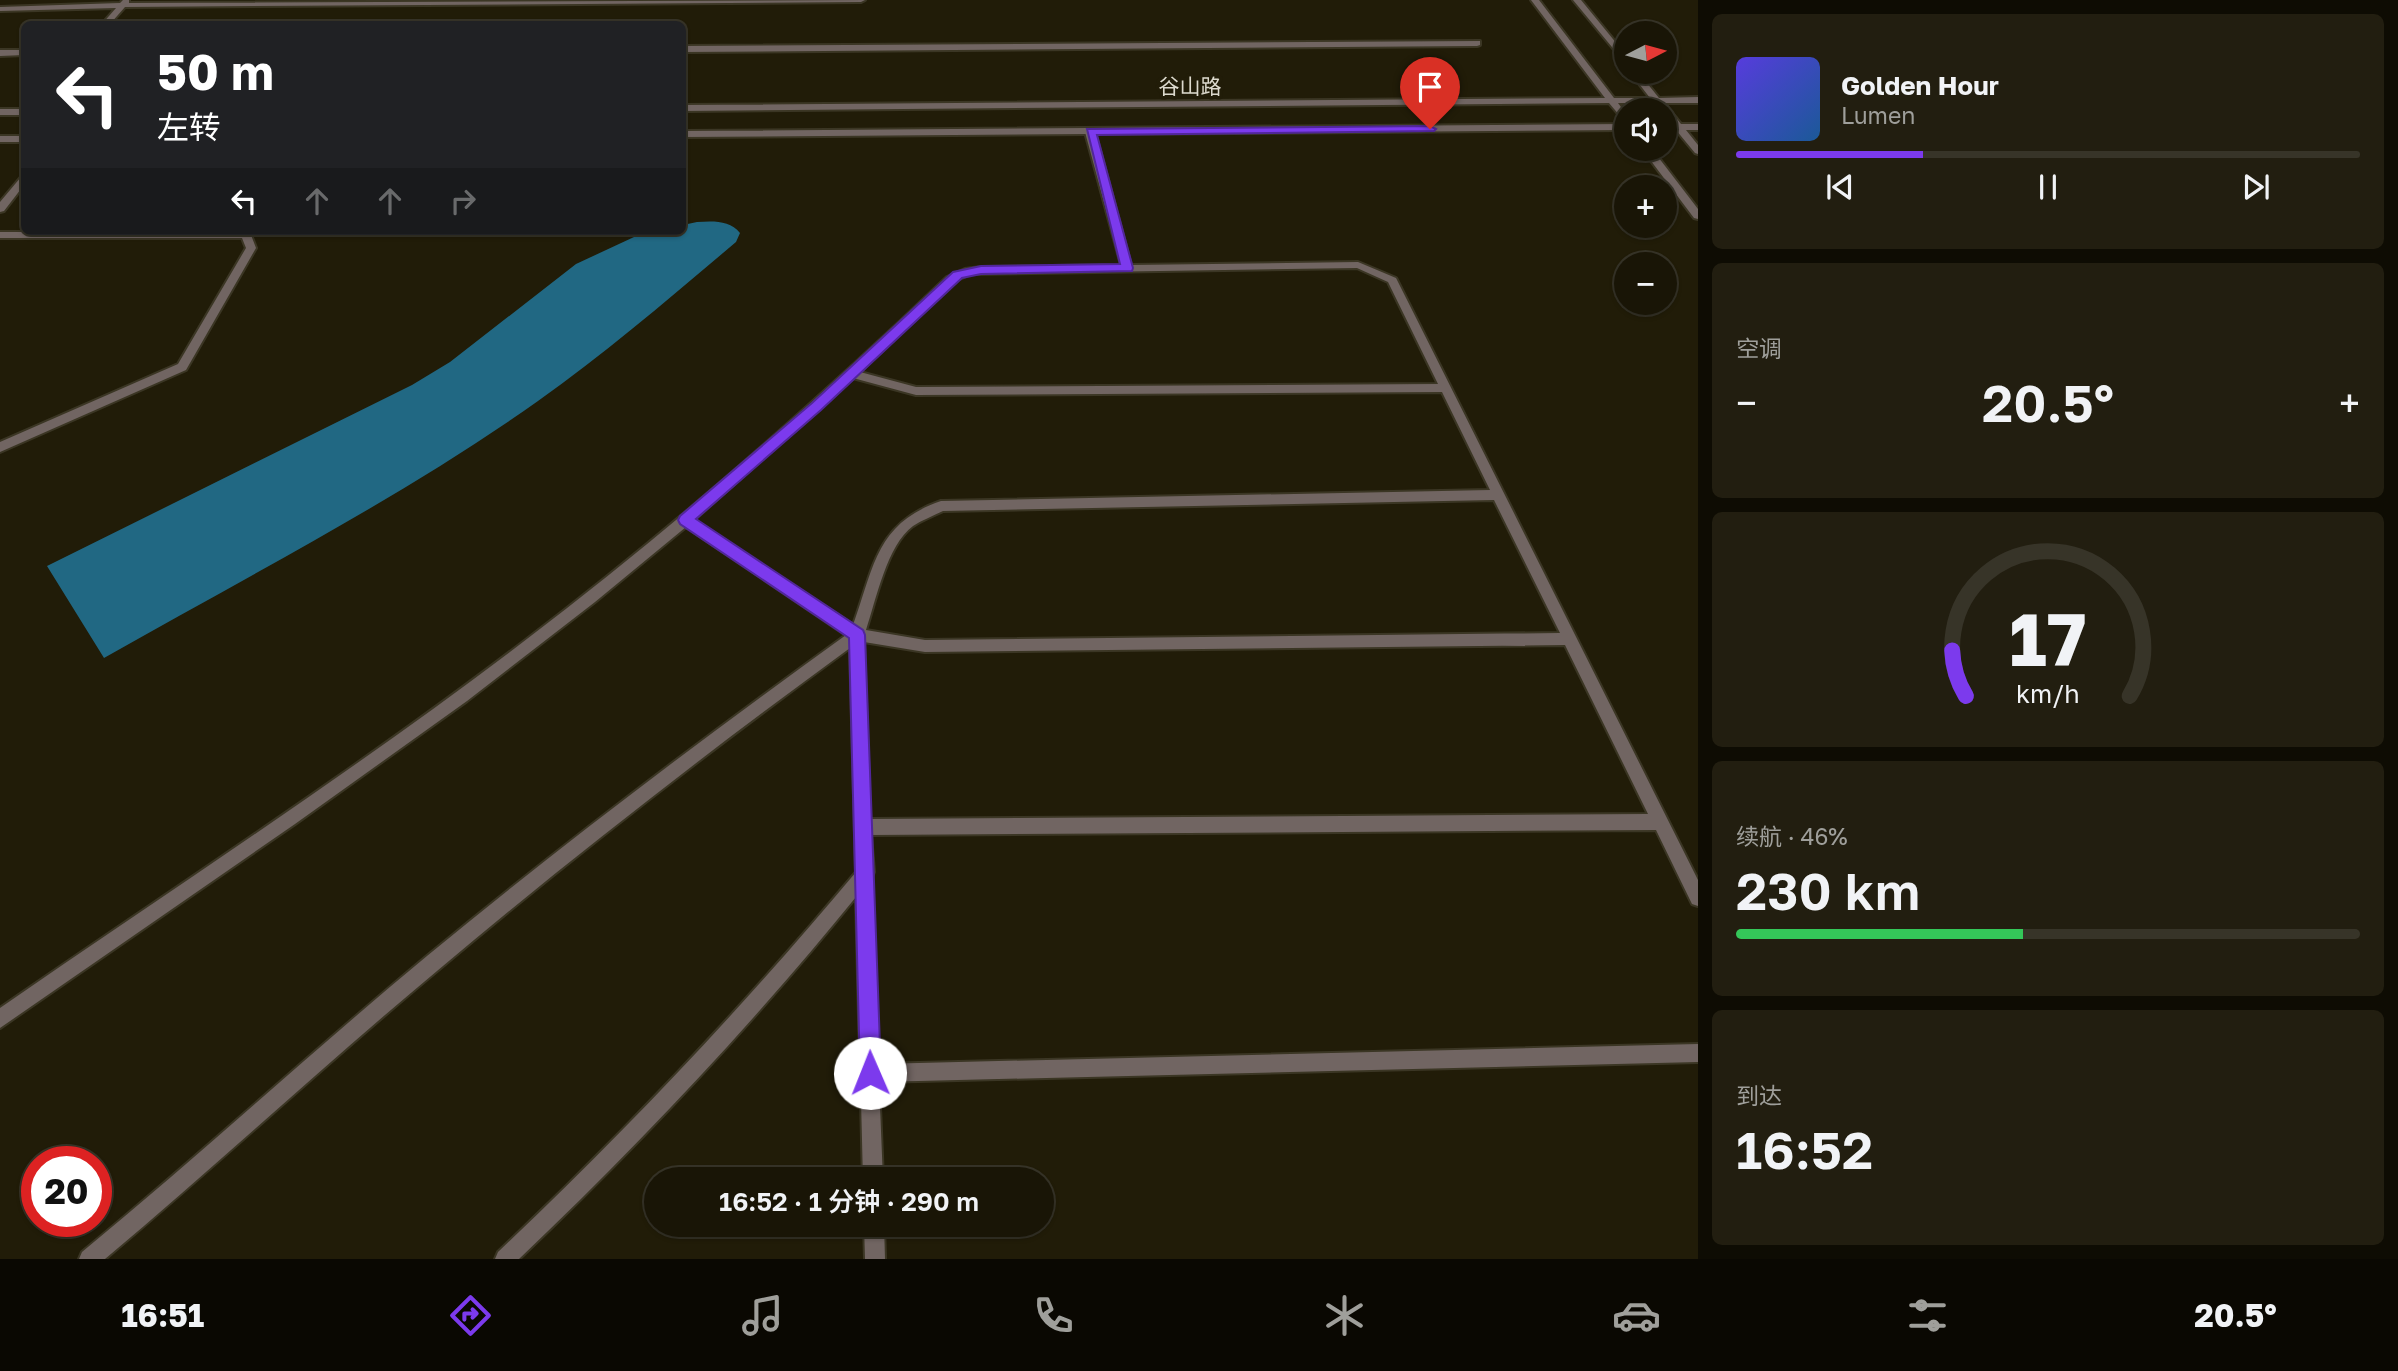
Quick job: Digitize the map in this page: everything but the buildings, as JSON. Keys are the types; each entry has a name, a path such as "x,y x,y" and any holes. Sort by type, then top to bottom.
{"street":[{"path":"0,9 124,3 861,0"},
{"path":"1535,0 1614,104"},
{"path":"1577,0 1614,46"},
{"path":"109,21 124,3"},
{"path":"686,48 1476,43"},
{"path":"0,53 21,53"},
{"path":"1644,84 1656,98"},
{"name":"谷山路","path":"1677,101 1698,100"},
{"name":"谷山路","path":"686,108 1612,101"},
{"path":"0,112 21,112"},
{"path":"1677,125 1698,151"},
{"name":"谷山路","path":"686,134 1614,127"},
{"path":"1679,127 1698,127"},
{"path":"1090,131 1127,268"},
{"path":"0,139 21,139"},
{"path":"1656,161 1698,216"},
{"path":"0,209 21,183"},
{"path":"0,235 21,235"},
{"path":"0,447 182,367 251,248 246,235"},
{"path":"0,1019 464,694 685,520 852,374 958,275 981,270 1358,265 1392,280 1698,898"},
{"path":"852,374 916,391 1446,388"},
{"path":"873,1167 857,635 887,549 897,533 925,512 941,506 1499,495"},
{"path":"685,520 857,635 925,646 1570,639"},
{"path":"89,1259 374,1013 572,849 744,717 857,635"},
{"path":"864,827 1661,822"},
{"path":"505,1259 585,1184 700,1067 790,966 866,872"},
{"path":"870,1073 1698,1053"},
{"path":"874,1237 874,1259"}],"water":[{"path":"715,222 731,226 740,233 736,242 638,324 564,382 486,436 379,503 104,658 47,566 412,385 450,362 576,264 641,235 686,235 686,224"}],"route":[{"path":"870,1073 857,635 685,520 817,406 958,275 981,270 1127,268 1090,131 1430,129"}]}
